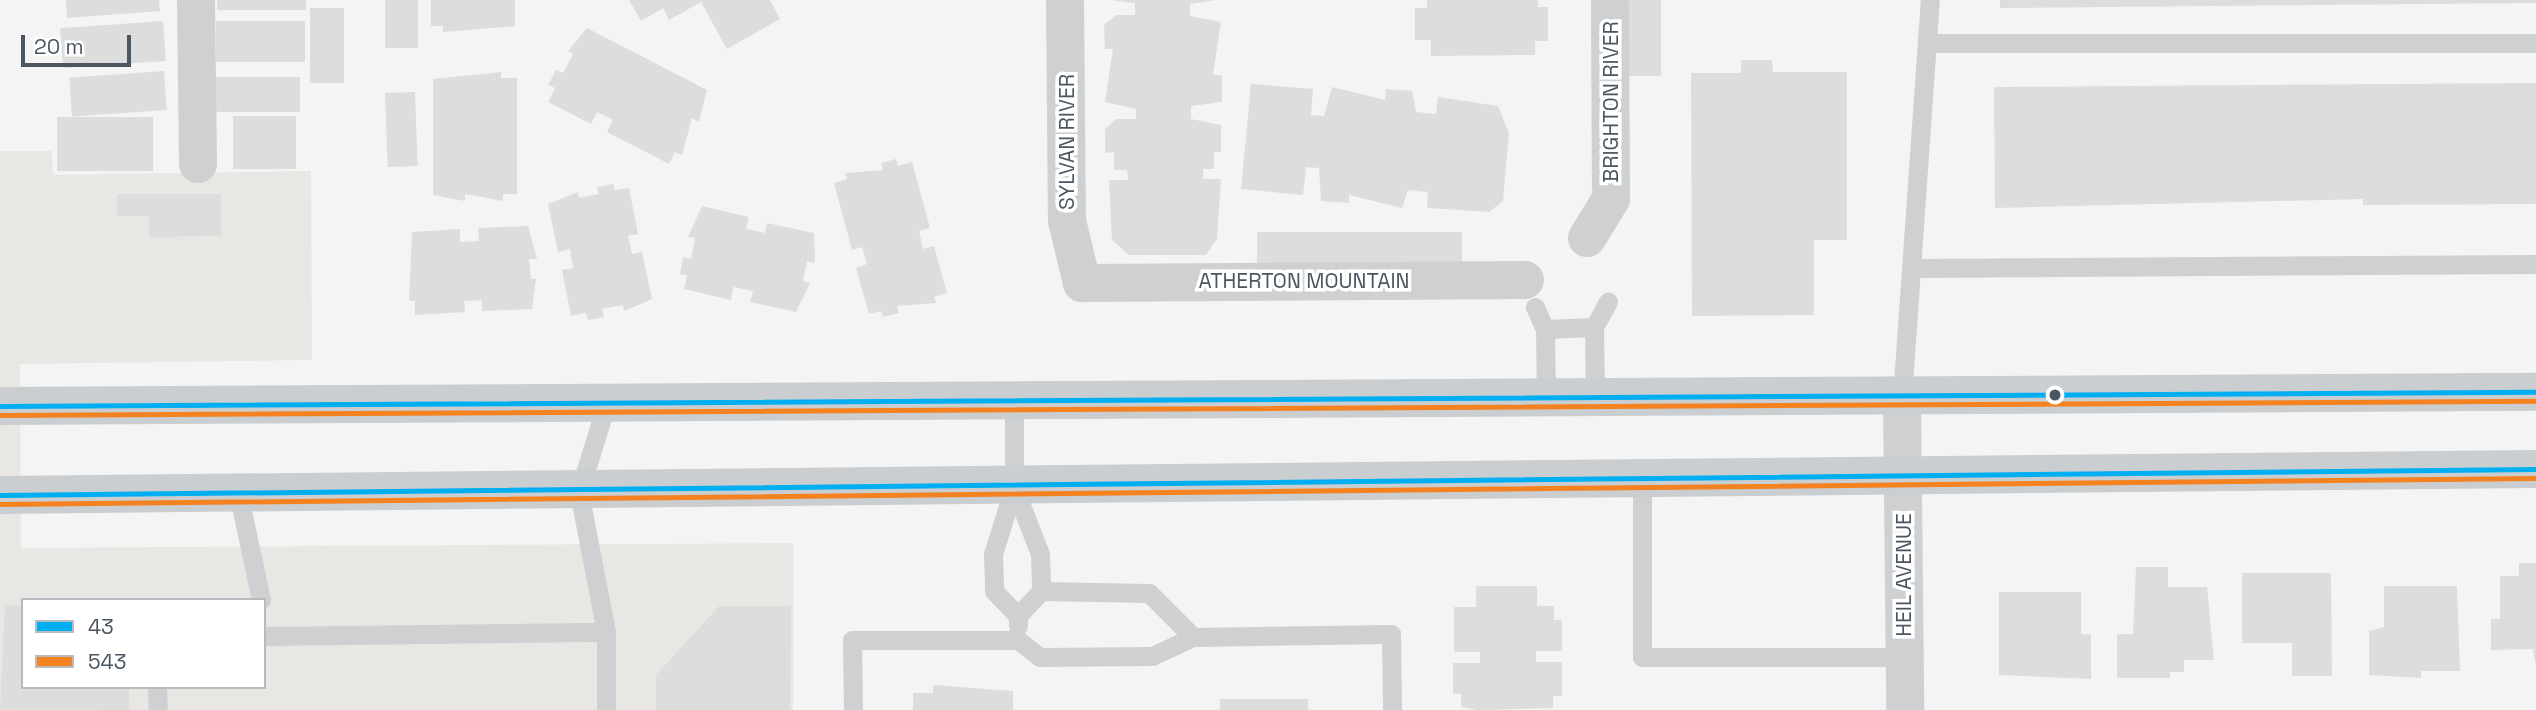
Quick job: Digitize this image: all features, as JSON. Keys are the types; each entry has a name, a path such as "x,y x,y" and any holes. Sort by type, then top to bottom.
{"main road":[{"path":"0,407 1546,401 2536,392"},
{"path":"0,495 239,497 1014,487 1642,483 2536,469"}],"street":[{"path":"196,0 198,164"},
{"name":"SYLVAN RIVER","path":"1065,0 1067,221 1082,283"},
{"name":"BRIGHTON RIVER","path":"1587,238 1611,199 1610,0"},
{"name":"ATHERTON MOUNTAIN","path":"1082,283 1530,293"},
{"name":"HEIL AVENUE","path":"1902,398 1905,710"}],"lane":[{"path":"1902,398 1930,0"},
{"path":"1927,43 2536,43"},
{"path":"1913,268 2536,264"},
{"path":"1530,293 1545,329 1546,401"},
{"path":"1595,400 1594,327 1608,302"},
{"path":"1545,329 1594,327"},
{"path":"1014,404 1014,487 993,554 994,591 1018,616"},
{"path":"606,405 579,492 606,632 606,710"},
{"path":"1642,483 1642,657 1905,657"},
{"path":"1014,487 1040,554 1041,591 1018,616 1018,640"},
{"path":"239,497 261,598"},
{"path":"1041,591 1149,593 1193,636"},
{"path":"266,630 606,632"},
{"path":"853,710 852,640 1018,640 1040,657 1152,656 1193,636 1391,635 1392,710"},
{"path":"157,689 158,710"}],"shaded area":[{"path":"0,151 52,151 53,175 311,171 312,360 20,364 21,548 793,543 793,710 0,710"}],"building":[{"path":"66,0 159,0 160,11 67,18"},
{"path":"217,0 306,0 306,10 217,10"},
{"path":"385,0 418,0 418,48 385,48"},
{"path":"431,0 515,0 515,26 443,32 443,26 431,26"},
{"path":"629,0 770,0 780,19 727,49 701,2 669,20 663,8 641,21"},
{"path":"1110,0 1216,0 1190,4 1190,16 1221,22 1213,75 1222,75 1222,102 1191,106 1191,119 1221,125 1221,152 1214,152 1214,169 1203,169 1203,179 1221,179 1217,239 1206,255 1129,255 1112,240 1109,180 1128,180 1127,170 1114,170 1114,152 1105,153 1105,129 1116,119 1136,119 1136,109 1105,102 1113,49 1105,49 1104,25 1116,15 1135,15 1135,3"},
{"path":"1427,0 1538,0 1538,7 1548,7 1548,41 1535,41 1535,55 1431,56 1431,40 1415,40 1415,8 1427,8"},
{"path":"1629,0 1661,0 1661,76 1629,76"},
{"path":"2000,0 2536,0 2536,3 2000,8"},
{"path":"310,8 344,8 344,83 310,83"},
{"path":"163,21 166,61 63,68 60,28"},
{"path":"216,21 305,21 305,62 216,62"},
{"path":"587,28 707,90 699,122 692,118 682,155 675,152 669,164 607,132 613,120 597,112 591,124 548,102 555,88 548,85 556,70 563,73 573,54 568,51"},
{"path":"1741,60 1772,60 1773,72 1847,72 1847,240 1814,240 1814,315 1692,316 1691,73 1741,73"},
{"path":"164,71 167,110 72,117 69,78"},
{"path":"501,72 501,78 517,78 517,194 503,194 503,201 465,194 465,201 433,195 433,79"},
{"path":"215,77 300,77 300,112 215,112"},
{"path":"2536,83 2536,204 2363,205 2363,199 1995,208 1994,87"},
{"path":"1251,84 1313,89 1311,115 1324,116 1332,87 1385,100 1386,89 1412,91 1416,112 1436,114 1438,97 1498,106 1509,133 1503,201 1489,212 1427,208 1428,192 1408,190 1402,208 1349,195 1349,203 1321,201 1319,168 1306,167 1303,195 1241,189"},
{"path":"415,92 418,166 388,167 385,93"},
{"path":"233,116 296,116 296,169 233,169"},
{"path":"57,117 153,117 153,171 57,171"},
{"path":"896,159 898,166 912,162 930,228 919,231 923,249 934,246 947,293 934,297 936,303 897,306 899,313 883,317 881,311 869,314 856,268 867,264 862,247 852,250 834,183 847,179 845,173 883,170 881,163"},
{"path":"613,184 615,190 629,188 638,234 628,236 632,254 642,252 652,299 624,311 623,305 602,309 604,317 588,320 586,313 571,316 562,270 573,268 570,249 558,252 548,204 578,192 579,198 599,194 597,187"},
{"path":"117,194 221,194 221,236 149,237 149,216 117,216"},
{"path":"702,206 749,217 746,229 765,233 767,223 814,233 815,263 807,261 803,281 810,283 796,312 750,302 753,291 733,287 731,300 684,289 687,275 680,274 683,257 691,259 695,238 688,237"},
{"path":"528,226 537,259 529,259 531,279 536,279 532,309 482,311 482,300 464,301 465,312 415,315 415,301 409,301 412,232 460,229 460,242 479,241 478,228"},
{"path":"1257,232 1462,232 1462,263 1257,263"},
{"path":"2519,563 2536,563 2536,666 2533,649 2491,650 2491,619 2500,619 2500,576 2519,576"},
{"path":"2136,567 2168,567 2168,587 2207,587 2214,660 2184,660 2184,672 2170,672 2170,678 2117,678 2117,634 2133,634"},
{"path":"2242,573 2331,573 2332,676 2292,676 2292,643 2242,643"},
{"path":"1476,586 1537,586 1537,606 1554,606 1554,620 1562,620 1562,651 1536,651 1536,662 1562,662 1562,696 1553,696 1553,708 1478,710 1461,707 1461,694 1453,694 1453,663 1480,663 1480,652 1454,652 1454,607 1476,607"},
{"path":"2384,586 2457,586 2460,671 2421,671 2421,678 2369,675 2369,631 2384,627"},
{"path":"1999,592 2081,592 2081,634 2091,634 2091,679 1999,675"},
{"path":"5,605 21,606 21,689 129,689 129,710 0,709"},
{"path":"719,606 791,606 790,710 656,710 656,675"},
{"path":"933,685 1013,691 1013,710 913,710 913,693 933,693"},
{"path":"1220,699 1308,699 1308,710 1220,710"}],"transit line":[{"name":"43","path":"0,406 2536,392"},
{"name":"543","path":"0,415 2536,401"},
{"name":"43","path":"0,495 2536,469"},
{"name":"543","path":"0,504 2536,478"}]}
